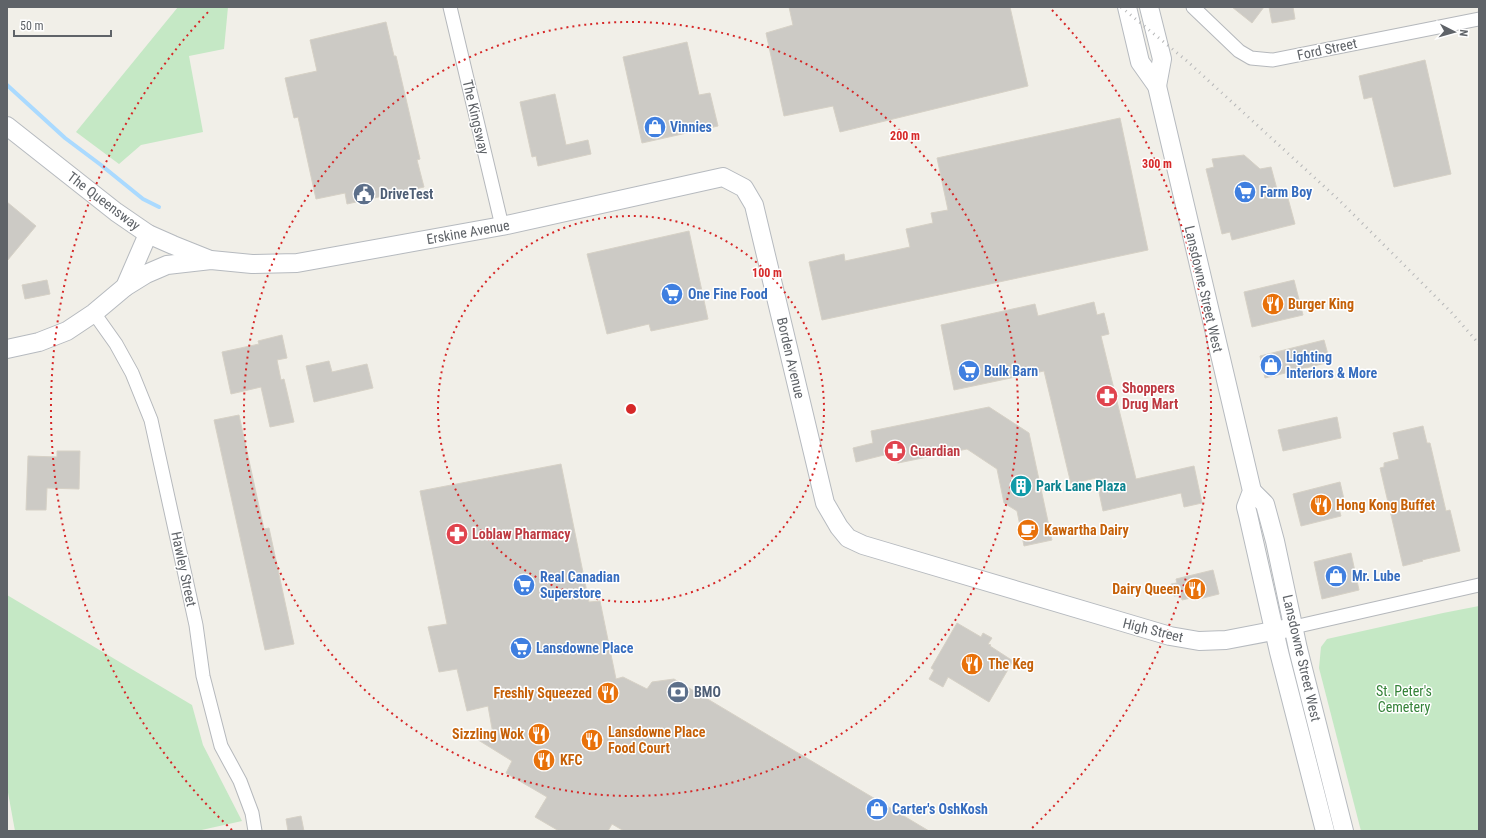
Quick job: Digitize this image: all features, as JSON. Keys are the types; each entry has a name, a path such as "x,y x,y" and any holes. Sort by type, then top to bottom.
{"street":[{"name":"The Kingsway","path":"450,7 502,226"},
{"name":"Lansdowne Street West","path":"1127,7 1140,62 1157,86 1252,491 1265,504 1276,541 1294,627 1344,831"},
{"name":"Lansdowne Street West","path":"1149,7 1162,59 1157,86"},
{"name":"Ford Street","path":"1194,7 1238,51 1251,58 1273,60 1479,19"},
{"name":"The Queensway","path":"7,126 116,212 148,234 211,260"},
{"name":"Erskine Avenue","path":"211,260 252,264 297,263 502,226 723,177"},
{"name":"Borden Avenue","path":"723,177 744,188 754,205 825,503 839,528"},
{"path":"124,288 148,234"},
{"path":"7,349 39,342 67,331 94,313 124,288 146,274 167,265 211,260"},
{"name":"Hawley Street","path":"94,313 116,344 132,373 151,420 196,625 203,676 221,746 240,781 252,813 255,831"},
{"name":"Lansdowne Street West","path":"1252,491 1246,507 1274,630 1325,831"},
{"name":"High Street","path":"839,528 848,538 863,545 1170,636 1199,641 1226,640 1294,627 1479,585"}],"green space":[{"path":"178,7 228,7 224,49 189,56 203,132 141,145 119,164 76,132"},
{"path":"7,595 192,705 203,745 242,821 197,831 15,831 7,787"},
{"name":"St. Peter's Cemetery","path":"1479,606 1479,831 1361,831 1319,668 1321,647 1327,639"}],"building":[{"path":"789,7 1010,7 1028,86 840,132 833,106 784,116 766,33 793,25"},
{"path":"1232,7 1264,7 1252,23"},
{"path":"1269,7 1293,7 1295,19 1272,23"},
{"path":"386,22 394,56 396,56 420,159 417,160 424,187 347,204 345,193 316,199 298,117 294,118 285,78 317,71 310,40"},
{"path":"687,42 699,95 710,93 718,126 642,143 623,57"},
{"path":"1425,60 1451,174 1394,187 1372,97 1364,99 1359,76"},
{"path":"555,94 566,145 588,140 591,154 538,166 536,156 532,157 520,102"},
{"path":"1120,118 1148,250 822,320 809,262 844,254 845,261 910,247 906,229 933,223 931,213 948,210 937,158"},
{"name":"Farm Boy","path":"1244,155 1260,169 1271,167 1278,193 1286,191 1295,224 1232,240 1230,232 1222,234 1206,169 1214,167 1212,159"},
{"path":"7,202 36,226 7,261"},
{"path":"689,231 708,319 651,331 649,324 607,334 587,254"},
{"path":"47,280 50,294 25,299 22,285"},
{"name":"Burger King","path":"1294,280 1303,315 1252,327 1244,292"},
{"path":"1094,302 1097,315 1104,313 1109,334 1101,336 1136,479 1194,466 1202,503 1184,507 1181,493 1103,511 1096,478 1071,484 1044,371 954,390 941,325 1035,304 1038,316"},
{"path":"282,335 287,358 277,360 281,380 284,379 294,422 270,427 261,387 231,394 222,352 259,344 258,341"},
{"path":"1324,340 1330,362 1265,378 1260,356"},
{"path":"329,361 332,372 367,364 373,388 314,402 306,366"},
{"name":"Park Lane Plaza","path":"989,407 1029,433 1052,540 1024,546 1017,511 1004,503 997,469 967,449 898,463 884,455 856,462 853,448 873,443 871,431"},
{"path":"239,415 264,529 269,528 294,644 265,650 214,420"},
{"path":"1337,417 1341,438 1283,451 1278,430"},
{"path":"1423,426 1427,443 1430,443 1446,511 1450,510 1460,551 1403,566 1380,468 1384,467 1384,463 1399,459 1393,433"},
{"path":"57,451 80,451 79,489 47,488 46,510 26,510 28,456 57,457"},
{"name":"Lansdowne Place","path":"561,464 589,602 600,601 616,679 623,677 647,689 652,682 674,679 929,831 624,831 612,824 608,831 559,831 535,817 547,797 506,773 512,761 475,738 493,734 488,706 467,711 457,669 439,672 428,627 447,624 420,491"},
{"name":"Hong Kong Buffet","path":"1340,482 1346,508 1339,509 1341,516 1301,526 1293,494"},
{"name":"Mr. Lube","path":"1351,553 1359,590 1322,599 1314,562"},
{"name":"Dairy Queen","path":"1213,570 1219,594 1195,600 1195,597 1182,600 1181,595 1174,596 1171,584 1177,583 1176,579"},
{"name":"The Keg","path":"957,623 981,637 983,633 992,638 988,644 1013,661 989,702 948,677 943,687 929,679 934,670 931,668"},
{"path":"301,816 304,831 288,831 286,819"}],"waterway":[{"path":"7,85 65,138 143,199 159,207"}],"railway":[{"path":"1121,7 1187,61 1339,200 1451,312 1479,344"}],"place":[{"name":"Vinnies","path":"655,127"},
{"name":"Farm Boy","path":"1245,192"},
{"name":"DriveTest","path":"364,194"},
{"name":"One Fine Food","path":"672,294"},
{"name":"Burger King","path":"1273,304"},
{"name":"Lighting Interiors & More","path":"1271,365"},
{"name":"Bulk Barn","path":"969,371"},
{"name":"Shoppers Drug Mart","path":"1107,396"},
{"name":"Guardian","path":"895,451"},
{"name":"Park Lane Plaza","path":"1021,486"},
{"name":"Hong Kong Buffet","path":"1321,505"},
{"name":"Kawartha Dairy","path":"1028,530"},
{"name":"Loblaw Pharmacy","path":"457,534"},
{"name":"Mr. Lube","path":"1336,576"},
{"name":"Real Canadian Superstore","path":"524,585"},
{"name":"Dairy Queen","path":"1195,589"},
{"name":"Lansdowne Place","path":"521,648"},
{"name":"The Keg","path":"972,664"},
{"name":"BMO","path":"678,692"},
{"name":"Freshly Squeezed","path":"608,693"},
{"name":"Sizzling Wok","path":"539,734"},
{"name":"Lansdowne Place Food Court","path":"592,740"},
{"name":"KFC","path":"544,760"},
{"name":"Carter's OshKosh","path":"877,809"}]}
